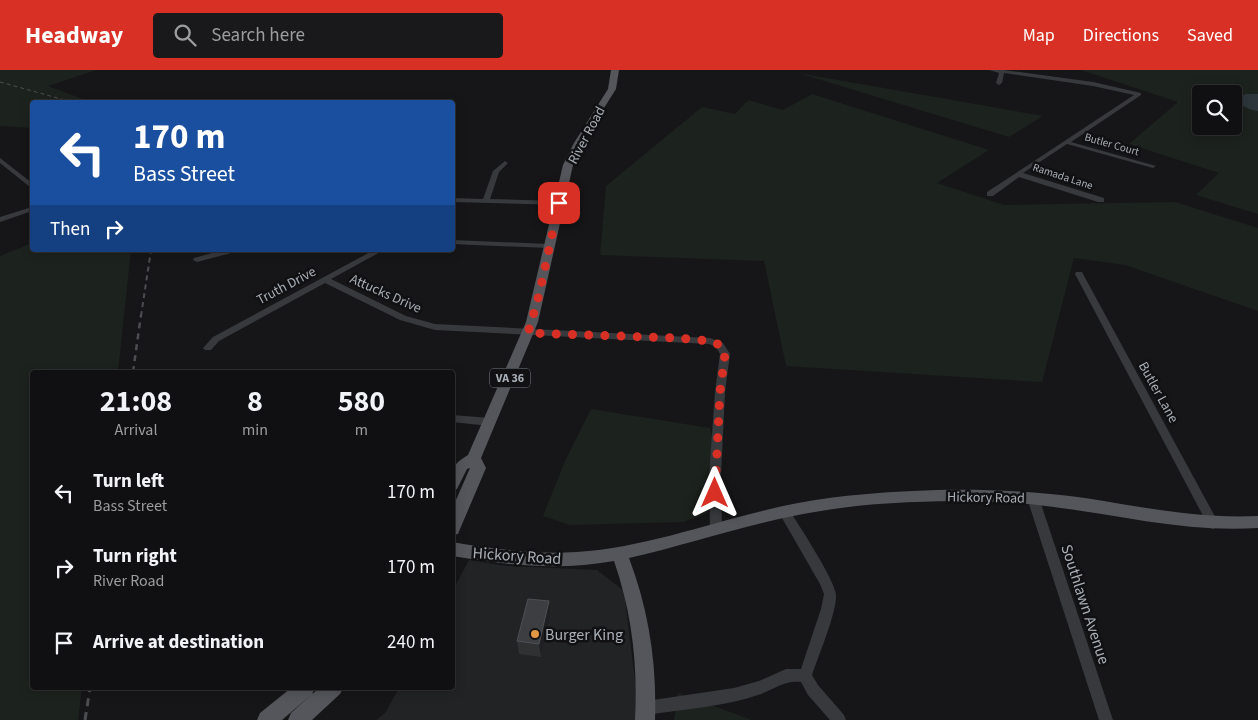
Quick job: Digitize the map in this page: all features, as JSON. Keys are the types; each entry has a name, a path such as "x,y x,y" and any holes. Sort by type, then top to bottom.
{"main road":[{"name":"River Road","path":"455,479 461,466 474,458 528,333 539,295 559,203 572,155 612,90 615,70"},
{"name":"River Road","path":"455,522 478,468 474,458"},
{"name":"Hickory Road","path":"455,549 543,560 579,559 619,552 784,511 916,497 979,496 1033,498 1090,505 1171,520 1213,524 1258,522"},
{"path":"619,552 633,590 640,617 645,659 645,714"},
{"path":"267,720 303,690"},
{"path":"298,720 332,690"}],"street":[{"path":"990,194 1139,94 1093,84 992,70"},
{"path":"1000,83 1002,72"},
{"name":"Butler Court","path":"1066,142 1153,166"},
{"path":"0,160 30,184"},
{"path":"486,201 496,171 506,163"},
{"name":"Ramada Lane","path":"1018,174 1101,200"},
{"path":"455,200 559,203"},
{"path":"0,220 30,210"},
{"path":"455,242 550,246"},
{"path":"197,260 225,252"},
{"name":"Truth Drive","path":"208,348 216,340 236,328 376,252"},
{"name":"Butler Lane","path":"1078,274 1213,524"},
{"name":"Attucks Drive","path":"324,280 403,318 422,324 446,328 702,340 720,345 725,354 720,392 715,476 708,531"},
{"path":"455,418 490,422"},
{"name":"Southlawn Avenue","path":"1033,498 1106,720"},
{"path":"784,511 826,583 830,594 828,609 805,676 813,690 839,720"},
{"path":"645,714 747,692 767,685 787,674 805,676"}],"shaded area":[{"path":"0,70 96,70 48,86 86,100 30,100 30,128 0,126"},
{"path":"1081,70 1258,70 1258,214 1196,195 1219,173 1129,144 1178,102"},
{"path":"798,73 1043,116 1009,137"},
{"path":"812,94 989,150 937,183 1004,205 1175,202 1258,228 1258,311 1125,265 1074,258 1042,382 786,366 764,261 600,255 606,186 702,107 735,114 748,100 783,110"},
{"path":"1258,94 1258,111 1251,110 1242,104 1242,96"},
{"path":"30,244 30,252 131,252 118,370 30,370 30,690 82,690 78,720 0,720 0,256"},
{"path":"591,409 710,428 720,474 708,513 683,522 570,525 543,516 565,461"},
{"path":"469,560 506,566 597,570 624,591 640,720 376,720 385,713 398,690 455,690 455,586"},
{"path":"678,693 752,720 674,720"}],"building":[{"path":"528,599 549,601 539,644 517,641"}],"railway":[{"path":"0,82 65,100"},
{"path":"141,316 151,252"},
{"path":"133,370 141,315"},
{"path":"85,720 90,690"}],"place":[{"name":"Burger King","path":"535,634"}],"route":[{"path":"559,203 539,295 528,333 677,338 710,341 720,345 725,354 720,392 715,493"}]}
